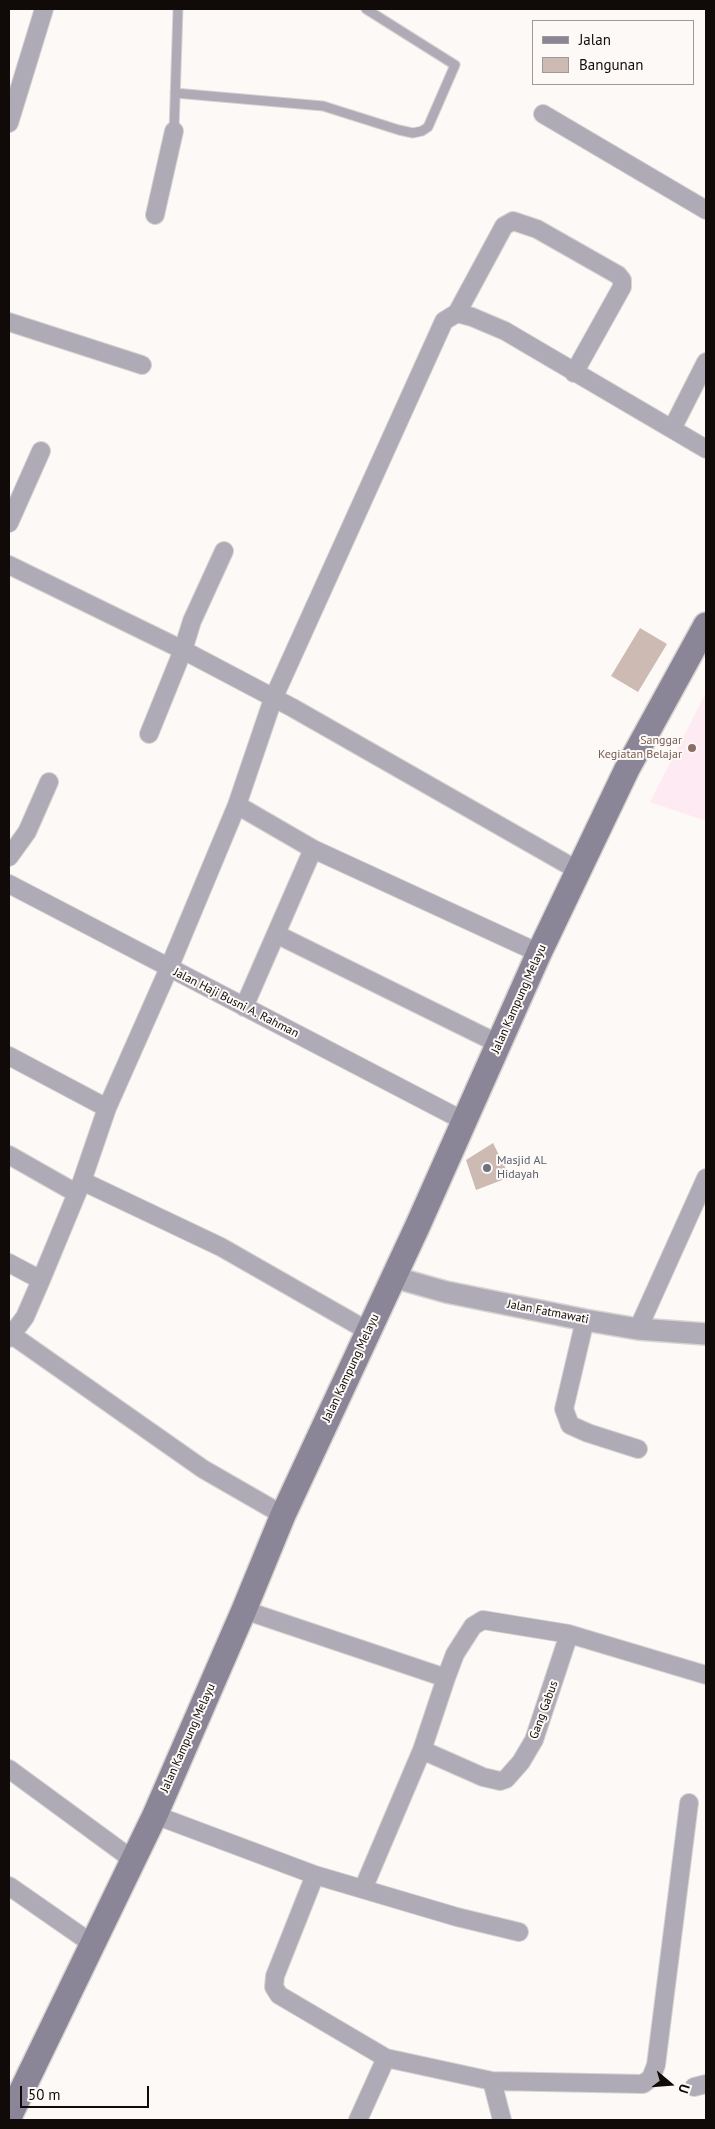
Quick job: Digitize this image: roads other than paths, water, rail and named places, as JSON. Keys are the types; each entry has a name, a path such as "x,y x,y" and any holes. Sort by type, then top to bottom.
{"main road":[{"name":"Jalan Kampung Melayu","path":"9,2117 91,1943 155,1815 283,1516 539,953 627,769 703,638"}],"street":[{"path":"9,123 44,9"},
{"path":"543,114 706,210"},
{"path":"155,215 174,131"},
{"path":"283,1516 204,1469 10,1337 25,1317 41,1280 79,1187 106,1108 169,968 237,805 273,699 444,321 457,313 504,226 513,221 536,229 618,275 622,280 622,287 574,373"},
{"path":"457,313 472,317 505,331 706,449"},
{"path":"9,322 142,365"},
{"path":"672,429 706,362"},
{"path":"9,522 41,451"},
{"path":"149,734 183,650 192,621 224,551"},
{"path":"9,565 183,650 579,871"},
{"path":"9,857 27,832 49,782"},
{"path":"237,805 313,849 539,953"},
{"path":"244,1007 313,849"},
{"name":"Jalan Haji Busni A. Rahman","path":"9,884 464,1121"},
{"path":"276,934 499,1044"},
{"path":"9,1056 106,1108"},
{"path":"9,1155 238,1255 368,1332"},
{"path":"638,1329 706,1178"},
{"path":"9,1263 41,1280"},
{"name":"Jalan Fatmawati","path":"393,1277 446,1292 585,1320 638,1329 706,1334"},
{"path":"585,1320 564,1409 570,1425 588,1433 638,1449"},
{"path":"244,1610 446,1678"},
{"path":"363,1889 422,1750 455,1654 473,1626 483,1620 569,1634 706,1676"},
{"name":"Gang Gabus","path":"422,1750 482,1776 500,1781 506,1779 521,1762 534,1740 569,1634"},
{"path":"9,1769 132,1860"},
{"path":"315,1875 275,1976 274,1987 279,1996 386,2058 492,2081 643,2084 651,2078 656,2065 689,1803"},
{"path":"155,1815 315,1875 457,1917 519,1932"},
{"path":"9,1886 91,1943"},
{"path":"358,2120 386,2058"},
{"path":"492,2081 502,2120"}],"lane":[{"path":"174,131 178,9"},
{"path":"175,93 323,106 413,134 422,131 428,127 455,65 366,9"}],"place":[{"name":"Sanggar Kegiatan Belajar","path":"692,748"},
{"name":"Masjid AL Hidayah","path":"487,1168"}]}
